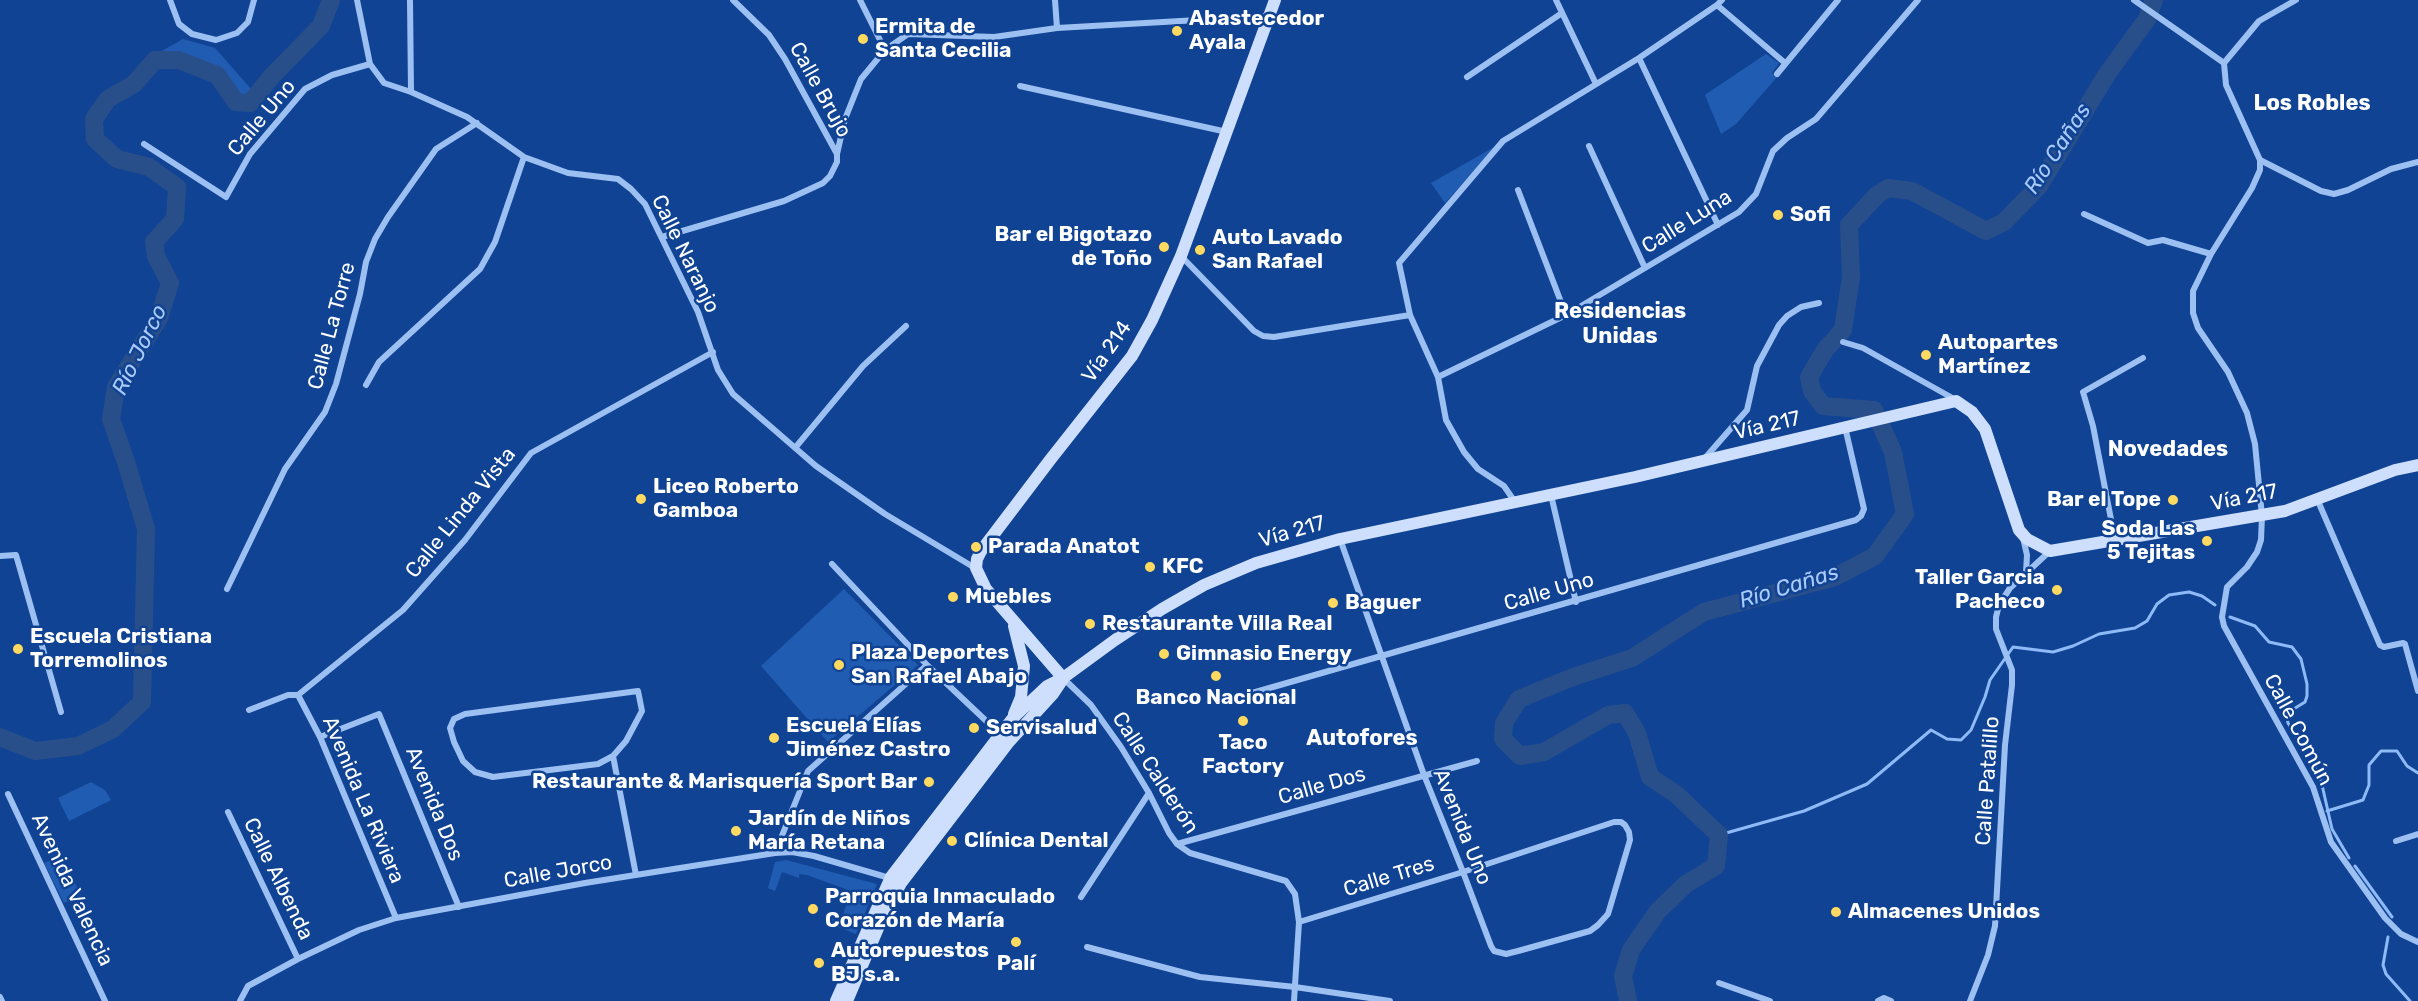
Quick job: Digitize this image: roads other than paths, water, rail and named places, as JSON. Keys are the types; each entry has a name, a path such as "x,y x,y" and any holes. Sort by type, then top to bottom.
{"main road":[{"name":"Vía 214","path":"976,568 981,551 1131,356 1152,321 1181,256 1275,0"},
{"name":"Vía 217","path":"1063,678 1115,640 1204,585 1256,563 1340,539 1551,495 1956,401"},
{"path":"1956,401 1972,412 1985,429 2019,530 2027,539 2050,551"},
{"name":"Vía 217","path":"2050,551 2262,516 2318,501 2395,470 2418,465"},
{"path":"976,568 986,589 1013,623 1063,678"},
{"path":"1004,739 1021,697 1024,679 1022,652 1013,623"},
{"path":"1013,718 1047,686 1063,678"},
{"path":"837,1001 896,880 1004,739 1053,694 1063,678"},
{"path":"847,1001 896,880"}],"street":[{"path":"170,0 179,24 192,34 216,40 237,33 248,22 254,0"},
{"path":"357,0 370,64"},
{"path":"410,0 411,92"},
{"name":"Calle Brujo","path":"662,237 784,201 823,183 834,170 837,154 774,42 733,0"},
{"path":"860,0 885,50"},
{"path":"1055,0 1057,27"},
{"path":"1556,0 1596,84"},
{"path":"1777,74 1838,0"},
{"name":"Calle Luna","path":"1438,377 1566,315 1739,212 1756,194 1773,151 1787,138 1816,119 1918,0"},
{"path":"2134,0 2224,63"},
{"path":"2296,0 2259,21 2224,63 2226,85 2259,159 2321,191 2334,194 2348,190 2391,169 2418,162"},
{"path":"1515,502 1504,486 1479,469 1459,445 1446,420 1438,377 1410,315 1399,263 1503,141 1640,58 1720,3 1785,63"},
{"path":"1467,77 1562,13"},
{"path":"837,154 845,119 857,86 885,50 899,39 913,34 994,38 1057,27 1270,16"},
{"path":"1640,58 1718,225"},
{"name":"Calle Naranjo","path":"370,64 384,83 411,92 477,123 524,157 568,173 618,178 645,204 698,312 718,370 733,394 795,448 885,514 976,568"},
{"name":"Calle Uno","path":"144,144 226,197 250,154 305,89 332,75 370,64"},
{"path":"1020,86 1227,132"},
{"name":"Calle La Torre","path":"227,589 285,469 325,411 336,384 360,294 366,262 375,239 387,217 435,149 477,123"},
{"path":"1589,146 1645,268"},
{"path":"366,385 380,362 480,269 495,242 524,157"},
{"name":"Calle Común","path":"2259,159 2260,170 2252,188 2211,254 2193,291 2193,313 2198,328 2228,372 2247,413 2254,444 2262,516 2258,552 2227,587 2222,617 2224,626 2313,787 2331,842 2385,918 2401,934 2418,942"},
{"path":"1518,190 1566,315"},
{"path":"2084,214 2148,243 2163,240 2211,254"},
{"path":"1181,256 1254,331 1263,336 1274,338 1410,315"},
{"path":"1703,460 1747,410 1757,366 1779,325 1787,316 1801,307 1819,303"},
{"path":"795,448 863,366 906,326"},
{"path":"1843,342 1863,348 1890,362 1956,401"},
{"name":"Calle Linda Vista","path":"249,710 288,695 298,695 403,610 465,540 531,453 713,352"},
{"path":"2115,540 2093,426 2084,392 2142,358"},
{"name":"Calle Uno","path":"1245,695 1856,520 1864,510 1845,427"},
{"path":"1551,495 1576,602"},
{"path":"2318,501 2380,645 2384,647 2405,644 2418,691"},
{"path":"2019,530 2025,546 2026,573"},
{"name":"Avenida Uno","path":"1340,539 1424,775 1491,946 1498,953"},
{"name":"Calle Patalillo","path":"1970,1001 1988,956 1995,926 2012,670 1996,629 1999,605 2010,588 2050,551"},
{"path":"0,556 16,555 61,712"},
{"path":"832,564 927,665 1004,739"},
{"path":"775,853 808,771 927,665"},
{"name":"Calle Calderón","path":"1063,678 1096,711 1121,747 1177,844 1190,853 1286,881 1295,894 1299,922 1299,954 1294,1001"},
{"path":"638,691 642,711 626,741 613,756 598,764 493,777 475,772 463,761 450,728 454,719 465,714 638,691"},
{"name":"Avenida La Riviera","path":"298,695 320,737 396,918"},
{"name":"Avenida Dos","path":"320,737 379,714 459,907"},
{"path":"613,756 636,875"},
{"name":"Calle Dos","path":"1177,844 1477,761"},
{"path":"1082,897 1149,793"},
{"name":"Avenida Valencia","path":"8,794 105,1001"},
{"name":"Calle Albenda","path":"228,812 298,959"},
{"name":"Calle Tres","path":"1299,922 1463,872 1614,822 1621,822 1625,825 1630,840 1627,852 1608,914 1598,925 1590,931 1518,951 1498,953"},
{"path":"2396,841 2418,834"},
{"name":"Calle Jorco","path":"240,1001 248,987 298,959 358,930 396,918 636,875 775,853 792,852 814,856 896,880"},
{"path":"1087,946 1200,977 1295,987 1390,1001"},
{"path":"1719,983 1770,1001"},
{"path":"1878,1001 1884,998 1891,1001"}],"waterway":[{"name":"Río Jorco","path":"0,737 35,751 78,746 113,729 142,702 146,529 111,419 116,387 159,318 170,283 156,256 154,242 175,219 177,187 149,167 117,159 95,139 94,119 108,99 134,84 155,60 179,60 217,75 236,102 250,103 272,76 321,26 331,0"},
{"name":"Río Cañas","path":"1628,1001 1623,976 1631,950 1658,911 1686,884 1716,866 1719,835 1676,794 1650,777 1637,733 1625,713 1608,715 1544,752 1520,756 1503,739 1504,723 1519,699 1573,677 1632,658 1704,612 1835,577 1875,556 1905,514 1893,452 1874,410 1823,406 1812,391 1809,377 1825,350 1843,330 1851,277 1849,225 1877,195 1888,188 1912,191 1986,231 2004,222 2039,186 2107,74 2147,19 2154,0"},
{"path":"1719,835 1804,811 1867,784 1931,730 1947,739 1961,740 1971,730 1990,680 2013,647 2053,652 2099,634 2135,628 2147,621 2157,604 2169,595 2189,592 2202,596 2215,605"},
{"path":"2230,617 2255,626 2269,642 2292,647 2301,659 2307,684 2307,696 2305,702 2292,710 2287,717 2288,723 2320,776 2332,829 2349,858"},
{"path":"2327,811 2363,800 2369,785 2369,765 2381,751 2397,751 2407,766 2418,773"},
{"path":"2355,866 2392,917"},
{"path":"2388,937 2383,965 2386,974 2410,1001"}],"place":[{"name":"Abastecedor Ayala","path":"1177,31"},
{"name":"Ermita de Santa Cecilia","path":"863,39"},
{"name":"Sofi","path":"1778,215"},
{"name":"Bar el Bigotazo de Toño","path":"1164,247"},
{"name":"Auto Lavado San Rafael","path":"1200,250"},
{"name":"Autopartes Martínez","path":"1926,355"},
{"name":"Liceo Roberto Gamboa","path":"641,499"},
{"name":"Bar el Tope","path":"2173,500"},
{"name":"Soda Las 5 Tejitas","path":"2207,541"},
{"name":"Parada Anatot","path":"976,547"},
{"name":"KFC","path":"1150,567"},
{"name":"Taller Garcia Pacheco","path":"2057,590"},
{"name":"Muebles","path":"953,597"},
{"name":"Baguer","path":"1333,603"},
{"name":"Restaurante Villa Real","path":"1090,624"},
{"name":"Escuela Cristiana Torremolinos","path":"18,649"},
{"name":"Gimnasio Energy","path":"1164,654"},
{"name":"Plaza Deportes San Rafael Abajo","path":"839,665"},
{"name":"Banco Nacional","path":"1216,676"},
{"name":"Taco Factory","path":"1243,721"},
{"name":"Servisalud","path":"974,728"},
{"name":"Escuela Elías Jiménez Castro","path":"774,738"},
{"name":"Restaurante & Marisquería Sport Bar","path":"929,782"},
{"name":"Jardín de Niños María Retana","path":"736,831"},
{"name":"Clínica Dental","path":"952,841"},
{"name":"Parroquia Inmaculado Corazón de María","path":"813,909"},
{"name":"Almacenes Unidos","path":"1836,912"},
{"name":"Palí","path":"1016,942"},
{"name":"Autorepuestos BJ s.a.","path":"819,963"}],"district":[{"name":"Los Robles","path":"2312,104"},
{"name":"Residencias Unidas","path":"1620,324"},
{"name":"Novedades","path":"2168,450"},
{"name":"Autofores","path":"1362,739"}]}
